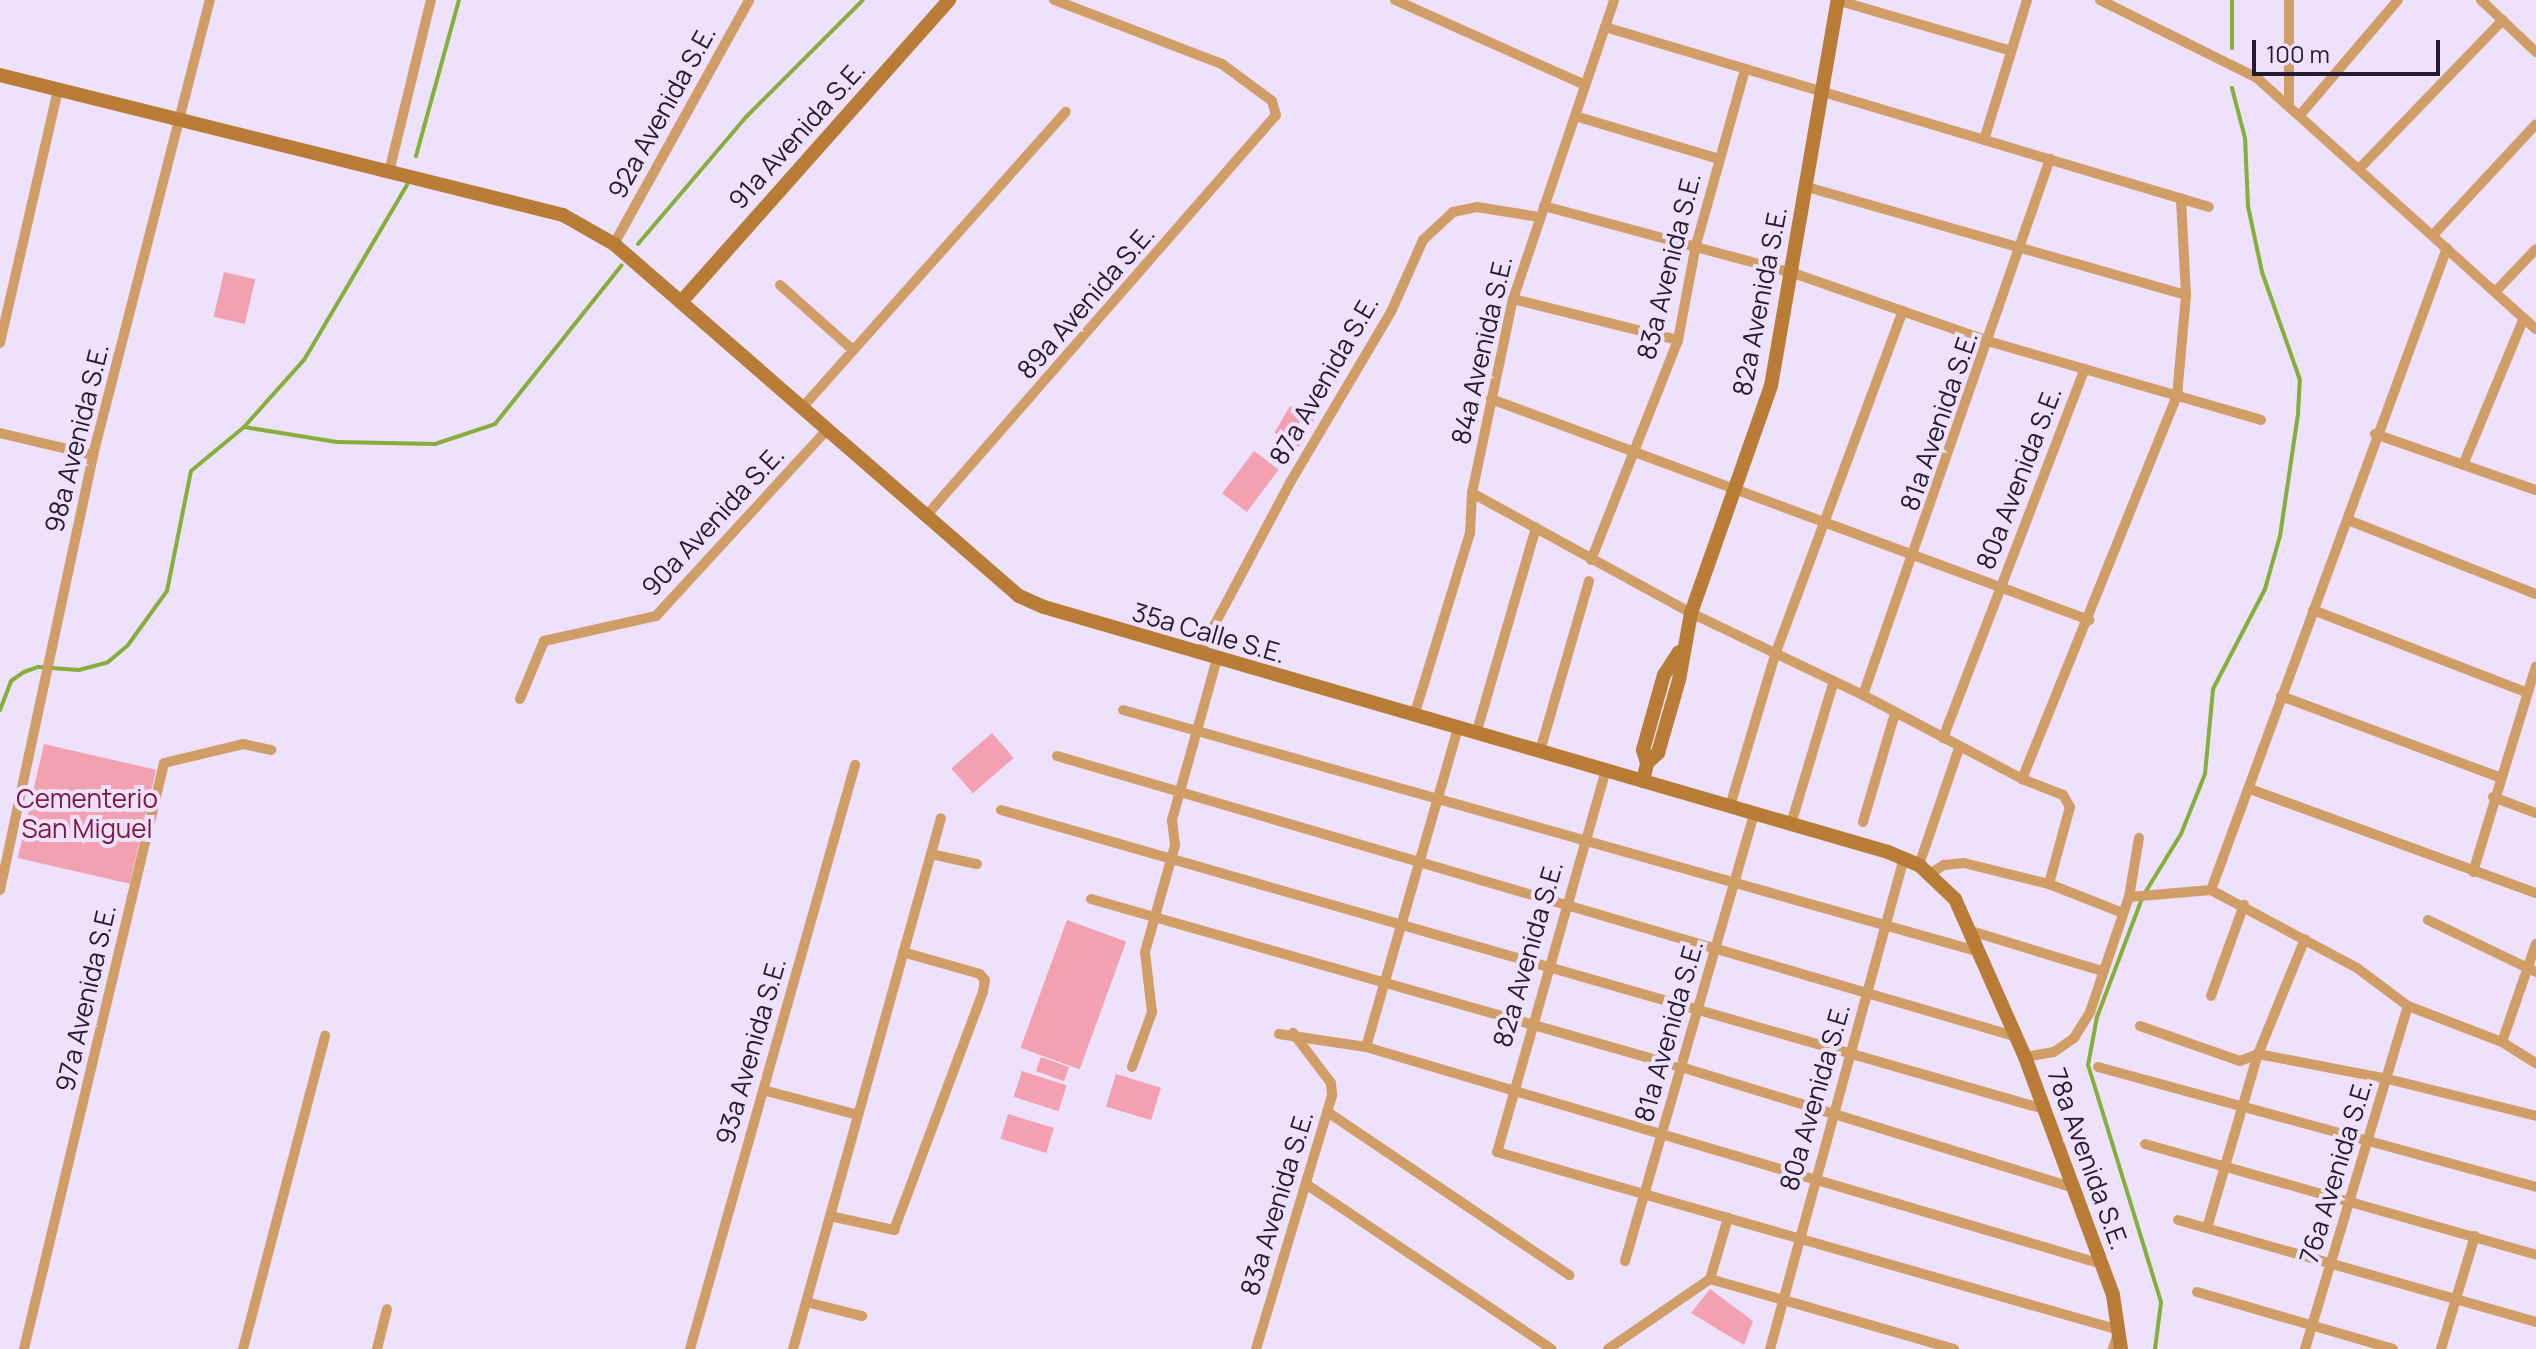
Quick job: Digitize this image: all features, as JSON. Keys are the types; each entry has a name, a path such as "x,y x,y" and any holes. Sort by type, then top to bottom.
{"street":[{"name":"98a Avenida S.E.","path":"0,890 93,455 182,121 210,0"},
{"path":"390,168 431,0"},
{"name":"92a Avenida S.E.","path":"614,244 749,0"},
{"name":"91a Avenida S.E.","path":"681,302 949,0"},
{"name":"89a Avenida S.E.","path":"926,516 1276,115 1272,101 1222,64 1054,0"},
{"path":"1395,0 1585,85"},
{"name":"84a Avenida S.E.","path":"1414,716 1470,533 1472,493 1513,299 1614,0"},
{"path":"1837,0 2011,51"},
{"name":"82a Avenida S.E.","path":"1643,781 1647,763 1643,750 1664,675 1681,649 1771,386 1793,273 1837,0"},
{"path":"1984,140 2027,0"},
{"path":"2100,0 2229,61 2289,103 2536,329"},
{"path":"2289,0 2289,103"},
{"path":"2300,115 2398,0"},
{"path":"2481,0 2536,52"},
{"path":"2359,169 2503,20"},
{"path":"1605,27 2209,207"},
{"name":"83a Avenida S.E.","path":"1591,560 1678,340 1696,245 1745,69"},
{"name":"35a Calle S.E.","path":"0,75 182,121 390,168 563,215 614,244 1019,596 1074,619 1754,813 1904,858 1925,869"},
{"path":"0,343 58,89"},
{"path":"801,409 1066,112"},
{"path":"1575,116 1719,159"},
{"path":"2433,235 2536,124"},
{"name":"81a Avenida S.E.","path":"1863,695 1991,342 2050,159"},
{"path":"1807,187 2186,295"},
{"path":"2022,779 2089,620 2177,396 2186,295 2181,198"},
{"path":"1544,206 1793,273 1991,342 2261,420"},
{"name":"87a Avenida S.E.","path":"1199,654 1291,481 1391,312 1423,240 1453,212 1477,207 1539,217"},
{"path":"2211,890 2348,520 2375,434 2447,248"},
{"path":"2495,292 2536,249"},
{"path":"780,285 853,350"},
{"path":"1513,299 1678,340"},
{"path":"1730,806 1776,652 1903,311"},
{"path":"2463,465 2524,318"},
{"name":"80a Avenida S.E.","path":"1943,738 2085,369"},
{"path":"1491,399 2089,620"},
{"name":"90a Avenida S.E.","path":"520,699 544,641 656,616 826,431"},
{"path":"0,433 93,455"},
{"path":"2375,434 2536,490"},
{"path":"1472,493 1691,613 1863,695 2022,779 2063,795 2070,807 2049,884"},
{"path":"2348,520 2536,594"},
{"path":"1476,734 1536,528"},
{"path":"1540,751 1589,581"},
{"path":"2313,610 2526,692"},
{"path":"1132,1067 1152,1012 1145,952 1172,858 1172,820 1217,659"},
{"path":"2473,872 2499,777 2536,666"},
{"path":"1791,824 1834,681"},
{"path":"2281,696 2499,777"},
{"path":"1123,710 1886,928 1980,952"},
{"path":"1863,822 1895,713"},
{"path":"1366,1047 1458,729"},
{"name":"97a Avenida S.E.","path":"24,1349 164,763 243,744 271,750"},
{"path":"1925,869 1959,748"},
{"path":"1057,756 2014,1036"},
{"name":"93a Avenida S.E.","path":"690,1349 855,765"},
{"name":"82a Avenida S.E.","path":"1606,770 1497,1152 1645,1194"},
{"path":"2250,789 2536,893"},
{"path":"2493,797 2536,813"},
{"path":"1001,810 2044,1109"},
{"name":"81a Avenida S.E.","path":"1625,1261 1754,813"},
{"path":"793,1349 941,818"},
{"name":"78a Avenida S.E.","path":"2121,1349 2102,1264 2025,1057 2054,1052 2074,1038 2090,1012 2129,897 2139,838"},
{"path":"931,854 977,864"},
{"name":"80a Avenida S.E.","path":"1770,1349 1797,1240 1904,858"},
{"path":"1925,869 1964,863 2049,884 2123,913"},
{"path":"1925,869 1955,899 2025,1057"},
{"path":"2129,897 2211,890 2357,968 2408,1006 2502,1042 2536,1063"},
{"path":"1091,899 1681,1067 2076,1188"},
{"path":"2211,996 2244,905"},
{"path":"2428,920 2533,971"},
{"path":"1971,931 2102,971"},
{"path":"2207,1228 2258,1054 2305,939"},
{"path":"2502,1042 2533,971 2536,944"},
{"path":"830,1216 894,1230 983,992 985,980 980,974 903,952"},
{"name":"76a Avenida S.E.","path":"2305,1349 2408,1006"},
{"path":"2140,1026 2240,1061 2258,1054 2388,1079 2536,1116"},
{"path":"1279,1034 1293,1033 1366,1047 1663,1131 2102,1264"},
{"name":"83a Avenida S.E.","path":"1256,1349 1329,1113 1331,1083 1293,1033"},
{"path":"243,1349 325,1036"},
{"path":"2098,1067 2536,1187"},
{"path":"763,1090 858,1115"},
{"path":"1329,1113 1569,1275"},
{"path":"2145,1144 2536,1255"},
{"path":"1306,1184 1552,1349"},
{"path":"1645,1194 2119,1330 2113,1349"},
{"path":"1608,1349 1710,1279 1728,1218"},
{"path":"2178,1220 2536,1322"},
{"path":"2441,1349 2475,1236"},
{"path":"1710,1279 1781,1303 1954,1349"},
{"path":"2197,1292 2393,1349"},
{"path":"806,1302 862,1316"},
{"path":"377,1349 387,1309"}],"green space":[{"path":"224,272 255,279 245,324 214,317"},
{"path":"1290,406 1314,420 1299,447 1274,433"},
{"path":"1254,451 1279,470 1247,512 1222,493"},
{"path":"992,733 1014,758 973,793 951,768"},
{"name":"Cementerio San Miguel","path":"44,744 156,770 130,884 18,858"},
{"path":"1067,920 1126,942 1080,1069 1020,1048"},
{"path":"1041,1057 1069,1067 1064,1081 1036,1071"},
{"path":"1022,1071 1067,1086 1058,1111 1014,1097"},
{"path":"1116,1074 1161,1088 1151,1120 1106,1107"},
{"path":"1008,1114 1054,1128 1046,1153 1000,1139"},
{"path":"1710,1289 1753,1321 1744,1345 1691,1313"}],"waterway":[{"path":"416,156 459,0"},
{"path":"638,244 746,117 863,0"},
{"path":"2232,0 2232,48"},
{"path":"2155,1349 2161,1302 2088,1065 2097,1017 2143,896 2181,834 2205,774 2213,689 2265,589 2280,536 2298,414 2300,380 2262,272 2248,206 2245,138 2232,88"},
{"path":"244,427 304,360 407,185"},
{"path":"0,710 11,681 24,672 38,667 79,670 108,662 128,645 167,591 191,471 244,427 337,442 435,444 495,424 622,265"}]}
